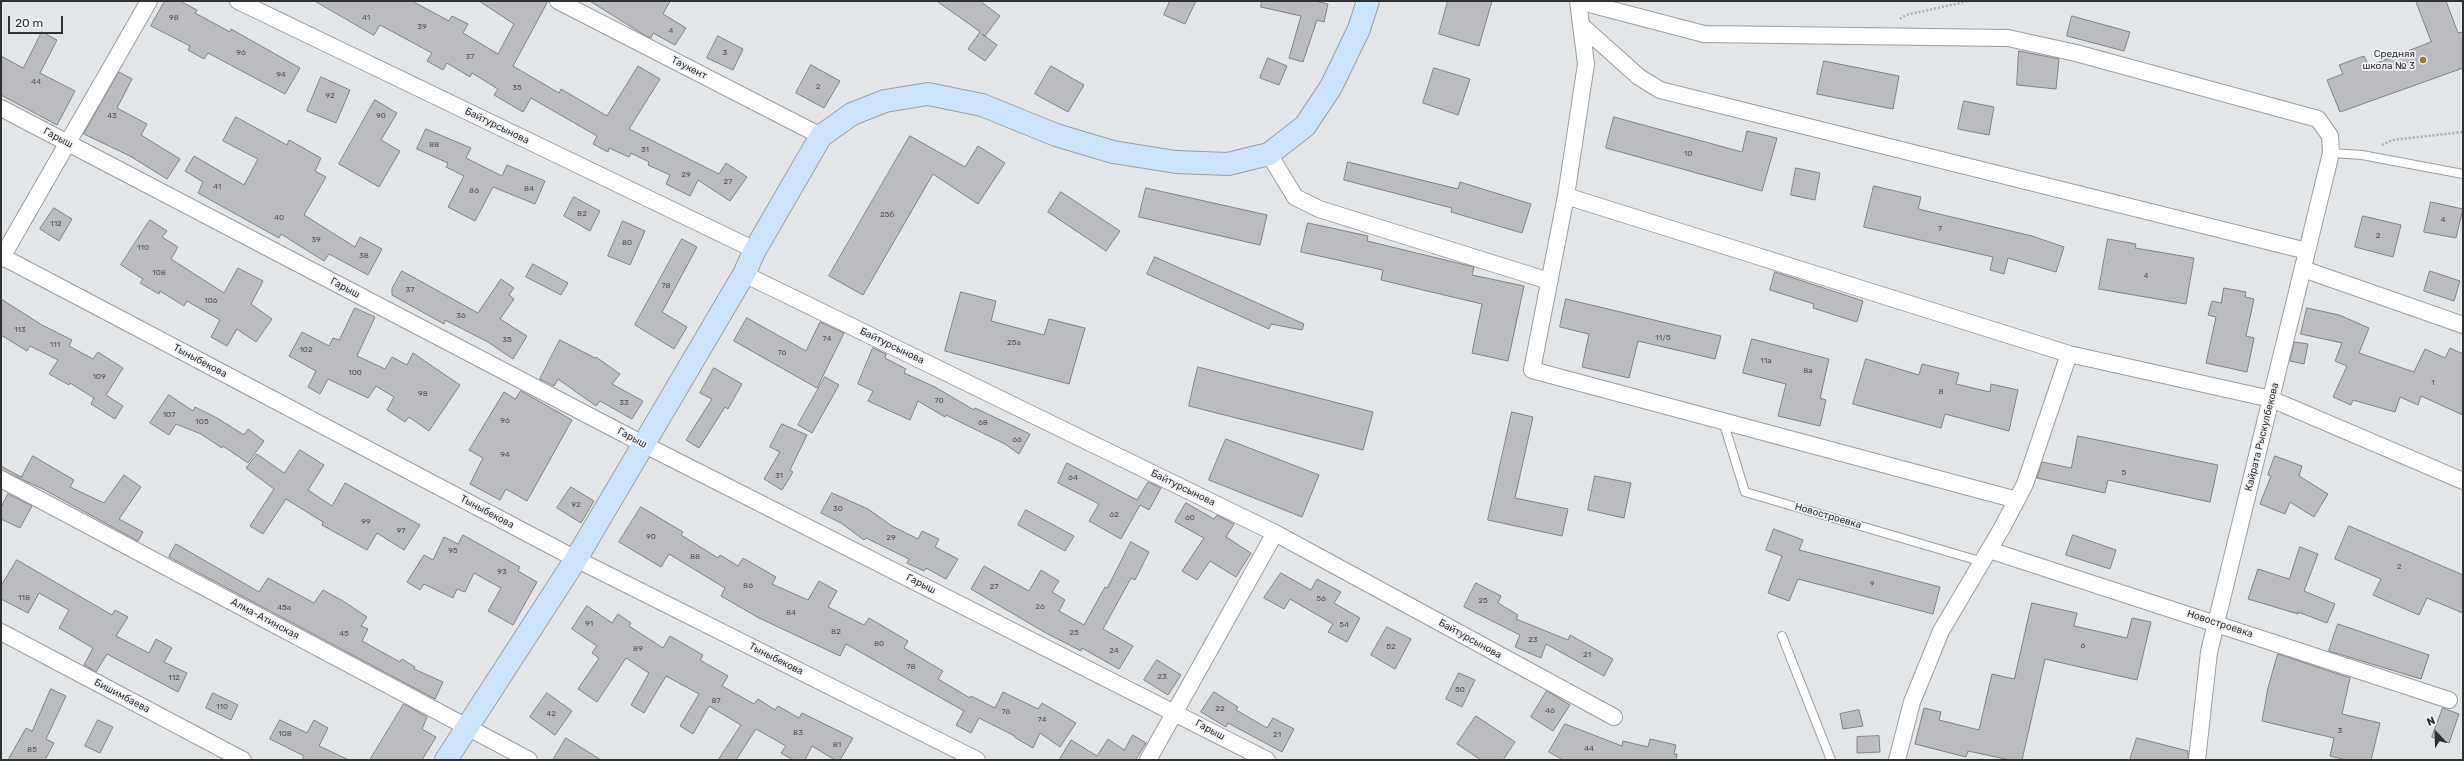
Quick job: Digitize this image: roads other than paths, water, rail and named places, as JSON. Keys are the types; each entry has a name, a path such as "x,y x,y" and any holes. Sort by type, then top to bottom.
{"main road":[{"path":"446,760 576,559 645,445 744,274 755,250 821,136 852,114 885,101 928,94 982,105 1056,135 1113,152 1176,162 1228,164 1269,154 1306,126 1331,87 1359,29 1368,1"}],"street":[{"path":"1,257 149,1"},
{"name":"Байтурсынова","path":"238,1 755,250"},
{"name":"Таукент","path":"558,1 821,136"},
{"path":"1578,1 1583,28 1586,64 1566,196 1532,370 2017,500"},
{"name":"Кайрата Рыскулбекова","path":"1578,1 1704,34 2008,38 2076,53 2318,120 2330,136 2331,153 2209,652 2198,760"},
{"path":"1583,28 1634,73 1660,90 2307,251"},
{"name":"Гарыш","path":"1,108 645,445 1176,712 1267,760"},
{"path":"1269,154 1295,197 1319,209 1549,281"},
{"path":"1566,196 2069,354 2271,399 2463,481"},
{"name":"Тыныбекова","path":"1,257 576,559 977,760"},
{"path":"2303,269 2463,325"},
{"name":"Байтурсынова","path":"744,274 1275,533 1614,717"},
{"path":"1897,760 1912,702 1941,631 1986,556 2025,484 2069,354"},
{"name":"Алма-Атинская","path":"1,479 529,760"},
{"path":"1148,760 1275,533"},
{"name":"Новостроевка","path":"1986,556 2216,622 2449,700"},
{"name":"Бишимбаева","path":"1,632 243,760"}],"lane":[{"path":"2331,153 2362,155 2463,174"},
{"name":"Новостроевка","path":"1723,421 1745,492 1986,556"},
{"path":"1782,636 1831,760"}],"place":[{"name":"Средняя школа № 3","path":"2423,60"}]}
